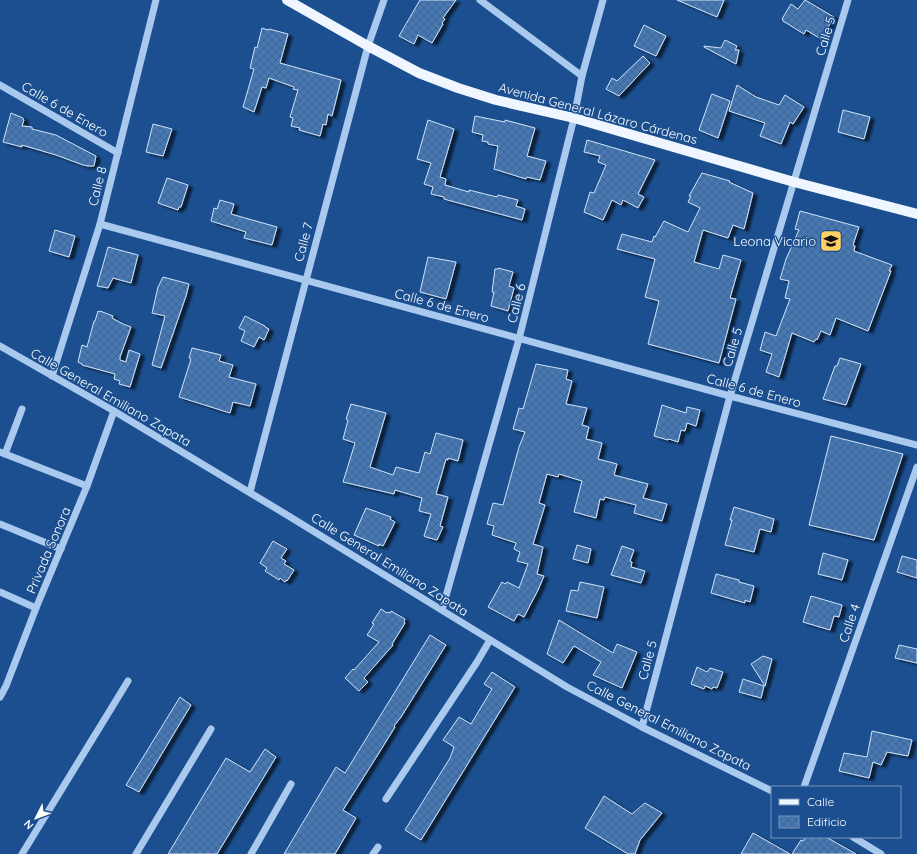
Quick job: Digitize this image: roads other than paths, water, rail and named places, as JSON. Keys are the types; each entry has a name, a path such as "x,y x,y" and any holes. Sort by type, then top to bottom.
{"main road":[{"name":"Avenida General Lázaro Cárdenas","path":"287,0 419,73 458,88 496,100 574,118 794,182 917,214"}],"street":[{"name":"Calle 8","path":"52,376 100,224 156,0"},
{"name":"Calle 7","path":"250,492 368,46 384,0"},
{"path":"480,0 582,76"},
{"name":"Calle 6","path":"442,610 519,339 574,118 582,76 603,0"},
{"name":"Calle 5","path":"642,726 730,396 848,0"},
{"name":"Calle 6 de Enero","path":"0,85 118,153"},
{"name":"Calle 6 de Enero","path":"100,224 519,339 917,445"},
{"name":"Calle General Emiliano Zapata","path":"0,346 114,411 250,492 567,687 771,790"},
{"path":"22,409 2,453 87,486"},
{"name":"Privada Sonora","path":"0,697 6,686 36,608 87,486 114,411"},
{"name":"Calle 4","path":"804,786 917,467"},
{"path":"0,524 61,549"},
{"path":"0,592 36,608"},
{"path":"386,799 490,640"},
{"path":"22,854 128,682"},
{"path":"136,854 211,728"},
{"path":"251,854 291,784"},
{"path":"855,838 881,854"},
{"path":"373,854 378,847"}],"place":[{"name":"Leona Vicario","path":"831,241"}]}
